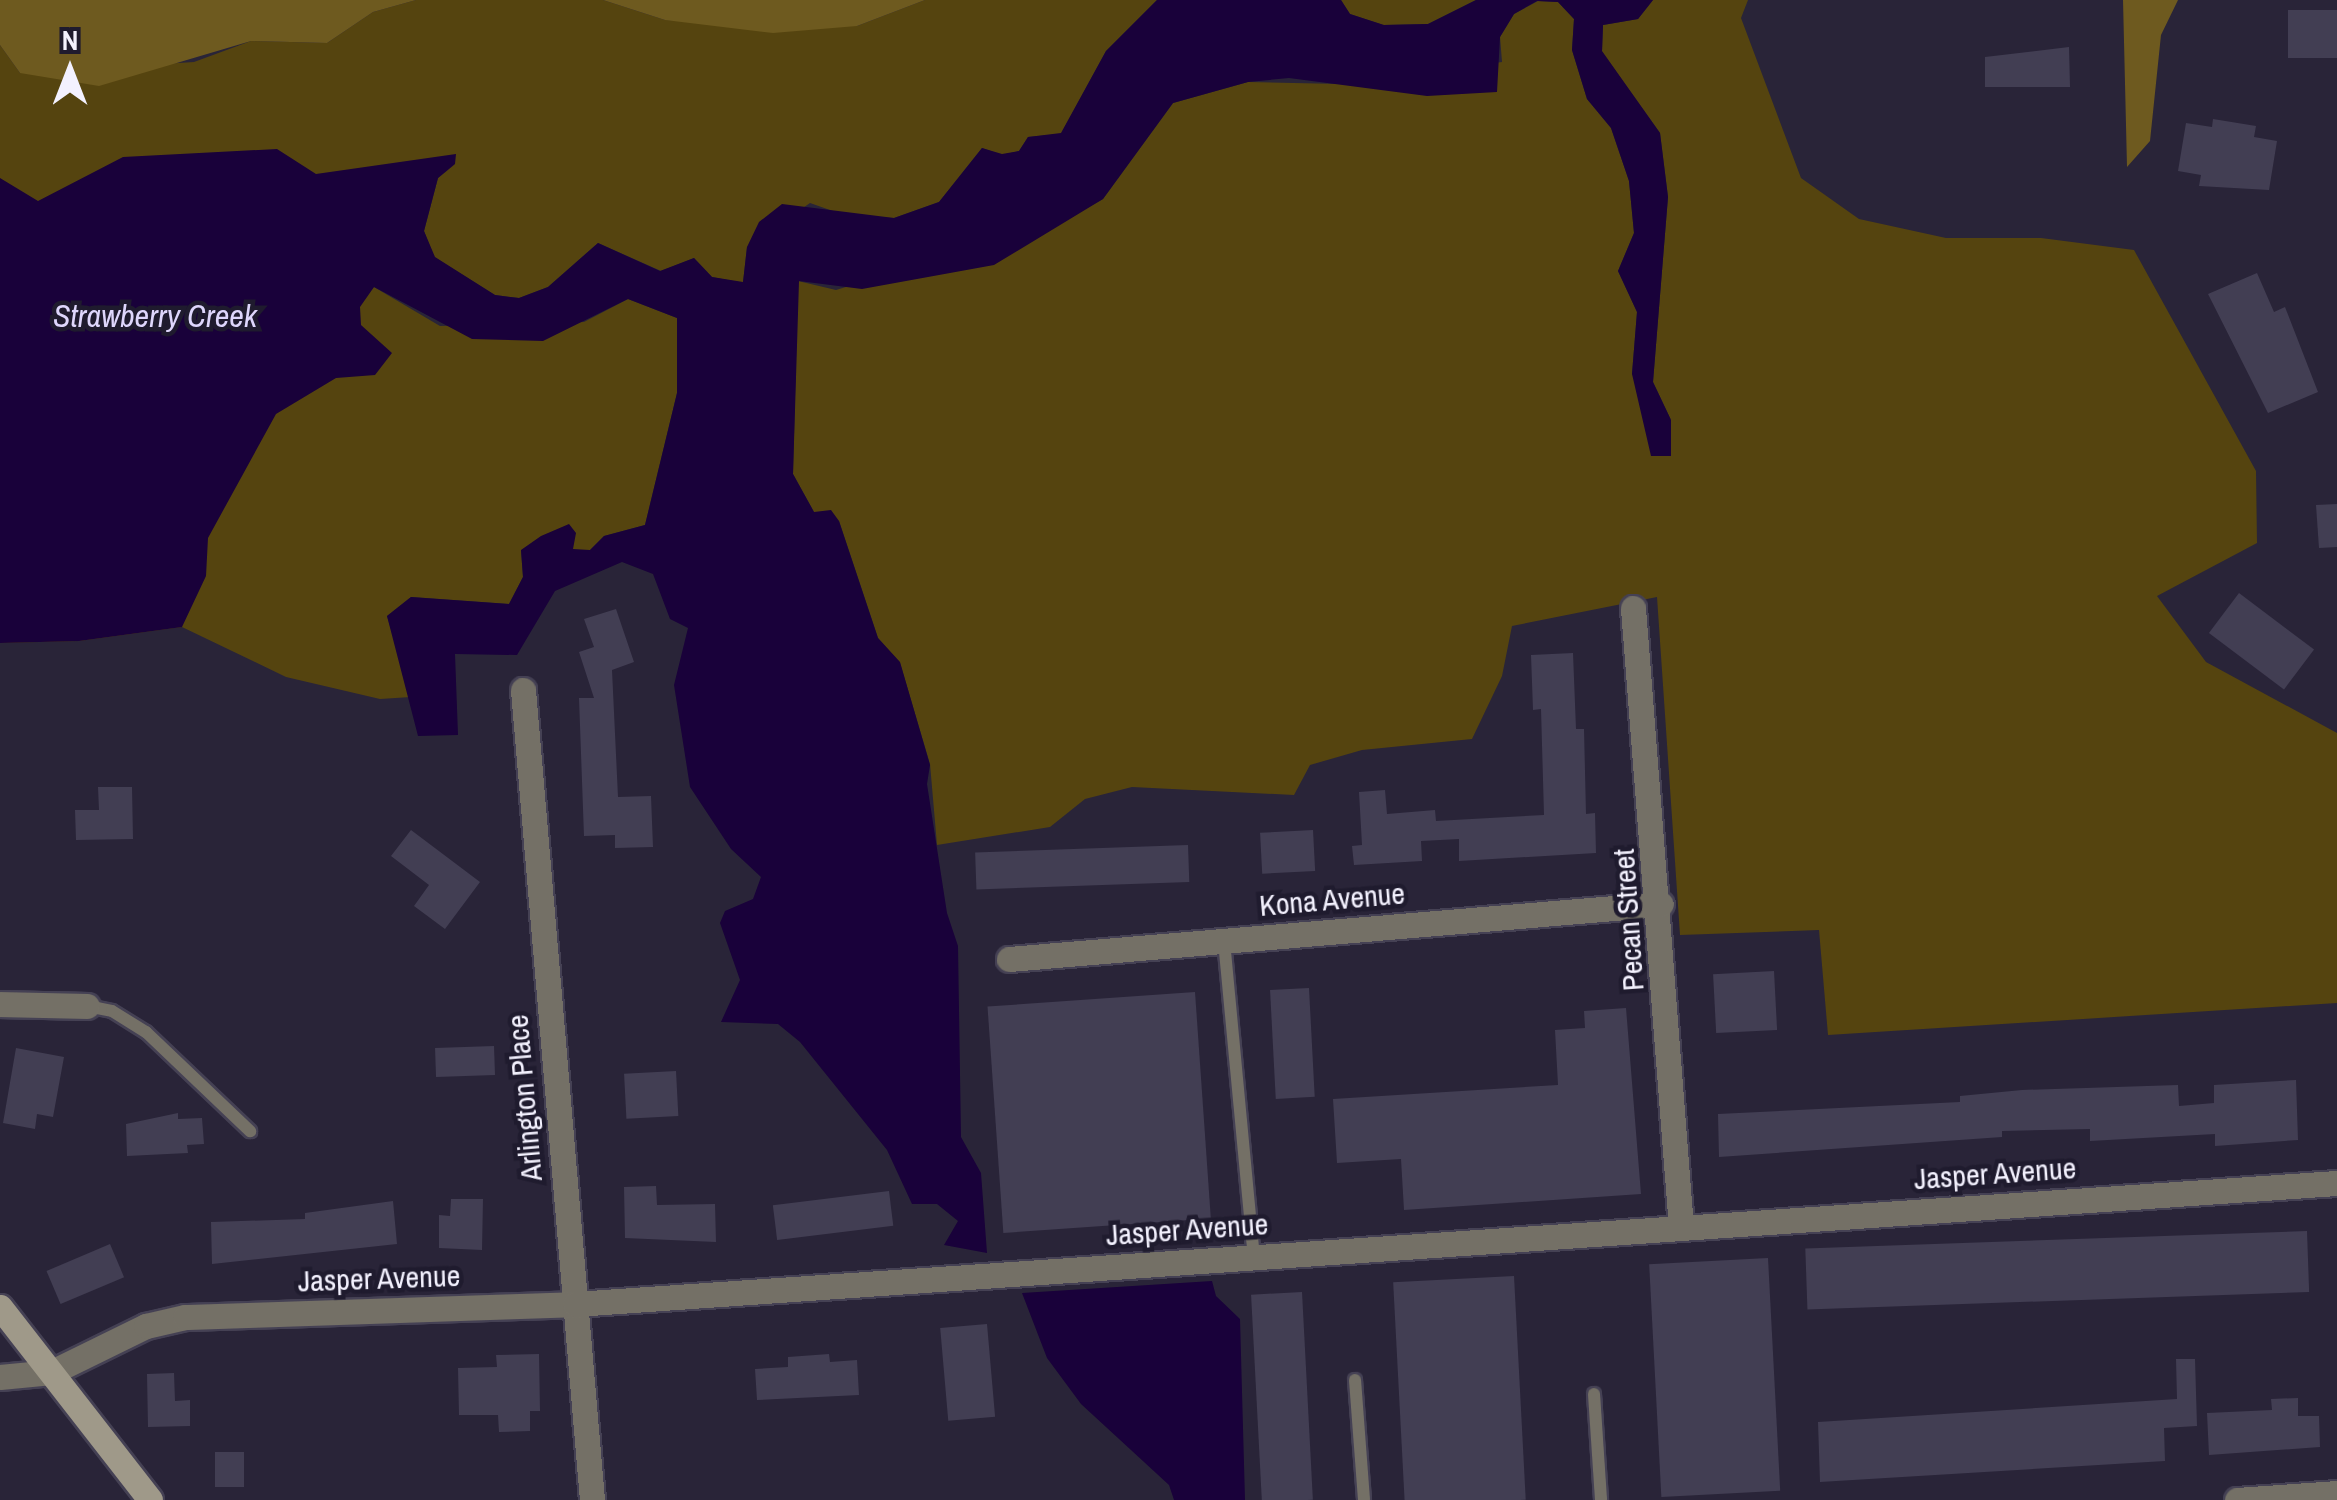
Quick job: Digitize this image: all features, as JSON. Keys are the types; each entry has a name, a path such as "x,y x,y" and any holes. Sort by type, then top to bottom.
{"main road":[{"path":"0,1308 150,1500"}],"street":[{"name":"Pecan Street","path":"1633,608 1661,904 1680,1228"},
{"name":"Arlington Place","path":"523,690 592,1500"},
{"name":"Kona Avenue","path":"1009,959 1661,904"},
{"path":"0,1004 87,1006"},
{"name":"Jasper Avenue","path":"52,1372 146,1326 184,1318 575,1304 2337,1182"},
{"path":"0,1377 52,1372"},
{"path":"2238,1500 2337,1493"}],"lane":[{"path":"1224,941 1254,1257"},
{"path":"87,1006 112,1011 146,1032 250,1131"},
{"path":"1355,1380 1364,1500"},
{"path":"1594,1394 1601,1500"}],"shaded area":[{"path":"0,0 416,0 373,12 327,43 251,41 99,86 20,73 0,45"},
{"path":"416,0 603,0 665,20 857,26 925,0 1157,0 1106,51 1061,134 1028,137 1019,151 1002,155 982,148 939,202 894,218 847,216 810,203 747,247 743,283 712,277 694,258 661,271 598,243 548,287 519,298 495,295 434,257 424,231 438,178 455,164 0,507 0,45 20,73 194,62 251,41 327,43 373,12"},
{"path":"603,0 925,0 857,26 773,33 665,20"},
{"path":"1341,0 1476,0 1428,24 1383,25 1350,14"},
{"path":"1653,0 1748,0 1741,18 1801,178 1859,219 1946,238 2041,238 2134,250 2256,471 2257,543 2157,596 2206,662 2337,733 2337,1003 1828,1035 1819,930 1680,935 1657,597 1512,626 1502,676 1472,739 1362,750 1310,765 1294,795 1132,787 1085,799 1050,827 937,845 930,764 900,663 878,638 839,521 814,512 793,474 798,281 836,290 1065,220 1103,199 1173,103 1248,82 1340,84 1502,62 1500,37 1514,14 1538,1 1558,2 1574,19 1572,50 1587,99 1611,128 1629,181 1634,233 1618,271 1637,312 1632,374 1671,420 1653,382 1668,197 1660,133 1602,52 1603,25 1638,19"},
{"path":"2123,0 2178,0 2161,35 2150,141 2127,167"},
{"path":"374,287 440,326 584,322 628,299 677,318 677,393 645,525 604,536 590,550 521,550 523,577 509,604 411,597 387,616 411,697 380,699 286,677 182,627 79,641 0,643 0,572"}],"water":[{"name":"Strawberry Creek","path":"1157,0 1341,0 1350,14 1384,25 1428,24 1476,0 1653,0 1638,19 1603,25 1602,51 1660,133 1668,197 1653,382 1671,420 1671,456 1651,456 1632,374 1637,312 1618,271 1634,233 1629,181 1611,128 1587,99 1572,50 1574,19 1558,2 1537,1 1514,14 1500,37 1497,92 1427,96 1289,78 1248,82 1173,103 1103,199 994,265 862,289 799,281 793,474 814,512 831,510 839,521 878,638 900,662 930,765 927,784 947,913 958,946 961,1137 981,1173 987,1253 944,1245 958,1221 937,1204 912,1204 887,1150 800,1042 778,1024 721,1022 740,980 720,923 725,911 753,899 761,877 731,849 690,787 674,685 688,628 670,619 653,574 622,562 555,591 517,655 455,654 458,735 418,736 387,616 411,597 509,604 523,577 521,550 541,536 569,524 576,533 573,549 590,550 604,536 645,525 677,393 677,318 628,299 543,341 472,339 374,287 360,307 361,325 392,353 375,375 336,378 276,414 208,538 206,576 182,627 79,641 0,643 0,178 38,201 123,157 277,149 316,174 456,154 455,164 438,178 424,231 435,257 495,295 519,298 548,287 598,243 660,271 694,258 712,277 743,282 747,247 759,222 782,204 894,218 939,202 982,148 1002,154 1019,151 1028,137 1061,133 1106,51"},
{"path":"1212,1281 1216,1296 1240,1319 1245,1500 1174,1500 1169,1485 1081,1404 1047,1358 1022,1293"}],"building":[{"path":"2288,10 2337,10 2337,58 2288,58"},
{"path":"2069,47 2070,87 1985,87 1985,57"},
{"path":"2213,119 2256,126 2254,137 2277,141 2269,190 2199,186 2201,175 2178,171 2186,123 2212,127"},
{"path":"2257,273 2274,312 2285,307 2318,392 2268,413 2208,294"},
{"path":"2337,504 2337,547 2319,548 2316,505"},
{"path":"2239,593 2314,650 2284,690 2209,633"},
{"path":"616,609 634,662 612,670 618,797 651,796 653,847 615,848 615,835 584,836 579,698 594,698 579,652 594,647 584,619"},
{"path":"1573,653 1576,729 1584,729 1586,814 1595,813 1596,853 1459,861 1459,839 1421,841 1422,861 1354,865 1352,846 1362,845 1359,792 1385,790 1387,814 1435,810 1436,821 1544,815 1541,709 1533,710 1531,655"},
{"path":"98,787 132,787 133,839 76,840 75,810 99,810"},
{"path":"411,830 480,882 445,929 414,906 429,885 391,856"},
{"path":"1313,830 1315,871 1262,874 1260,833"},
{"path":"1188,845 1189,882 976,889 975,852"},
{"path":"1774,971 1777,1030 1716,1033 1713,974"},
{"path":"1309,988 1315,1097 1276,1099 1270,990"},
{"path":"1195,992 1211,1218 1003,1233 988,1007"},
{"path":"1626,1008 1641,1194 1404,1210 1401,1159 1337,1163 1333,1099 1558,1085 1555,1030 1585,1028 1584,1011"},
{"path":"494,1046 495,1075 436,1077 435,1048"},
{"path":"16,1048 64,1057 53,1117 37,1114 35,1129 3,1123"},
{"path":"676,1071 678,1116 626,1119 624,1074"},
{"path":"2296,1080 2298,1140 2215,1146 2215,1134 2090,1141 2090,1129 2002,1131 2002,1137 1719,1157 1718,1114 1960,1102 1960,1096 2022,1090 2178,1085 2179,1106 2214,1103 2214,1085"},
{"path":"178,1113 178,1119 202,1118 204,1144 187,1145 188,1153 127,1156 126,1124"},
{"path":"656,1186 657,1205 715,1204 716,1242 625,1238 624,1187"},
{"path":"889,1191 893,1226 777,1240 773,1205"},
{"path":"451,1199 483,1199 482,1250 439,1248 439,1215 450,1216"},
{"path":"393,1201 397,1244 212,1264 211,1222 305,1219 305,1213"},
{"path":"2307,1231 2309,1292 1807,1309 1805,1249"},
{"path":"110,1244 124,1277 61,1304 46,1271"},
{"path":"1768,1258 1780,1491 1661,1497 1649,1264"},
{"path":"1514,1276 1526,1500 1405,1500 1393,1282"},
{"path":"1302,1292 1313,1500 1262,1500 1251,1295"},
{"path":"987,1324 995,1417 948,1421 940,1328"},
{"path":"539,1354 540,1411 530,1411 530,1431 499,1432 498,1415 459,1415 458,1368 497,1367 496,1355"},
{"path":"829,1354 830,1362 857,1360 859,1395 757,1400 755,1369 788,1367 788,1357"},
{"path":"2176,1359 2195,1359 2197,1426 2164,1428 2165,1461 1820,1482 1818,1422 2177,1399"},
{"path":"174,1373 175,1401 190,1400 190,1426 148,1427 147,1374"},
{"path":"2298,1398 2298,1416 2319,1416 2320,1447 2209,1455 2207,1413 2272,1410 2271,1399"},
{"path":"215,1452 244,1452 244,1487 215,1487"}]}
